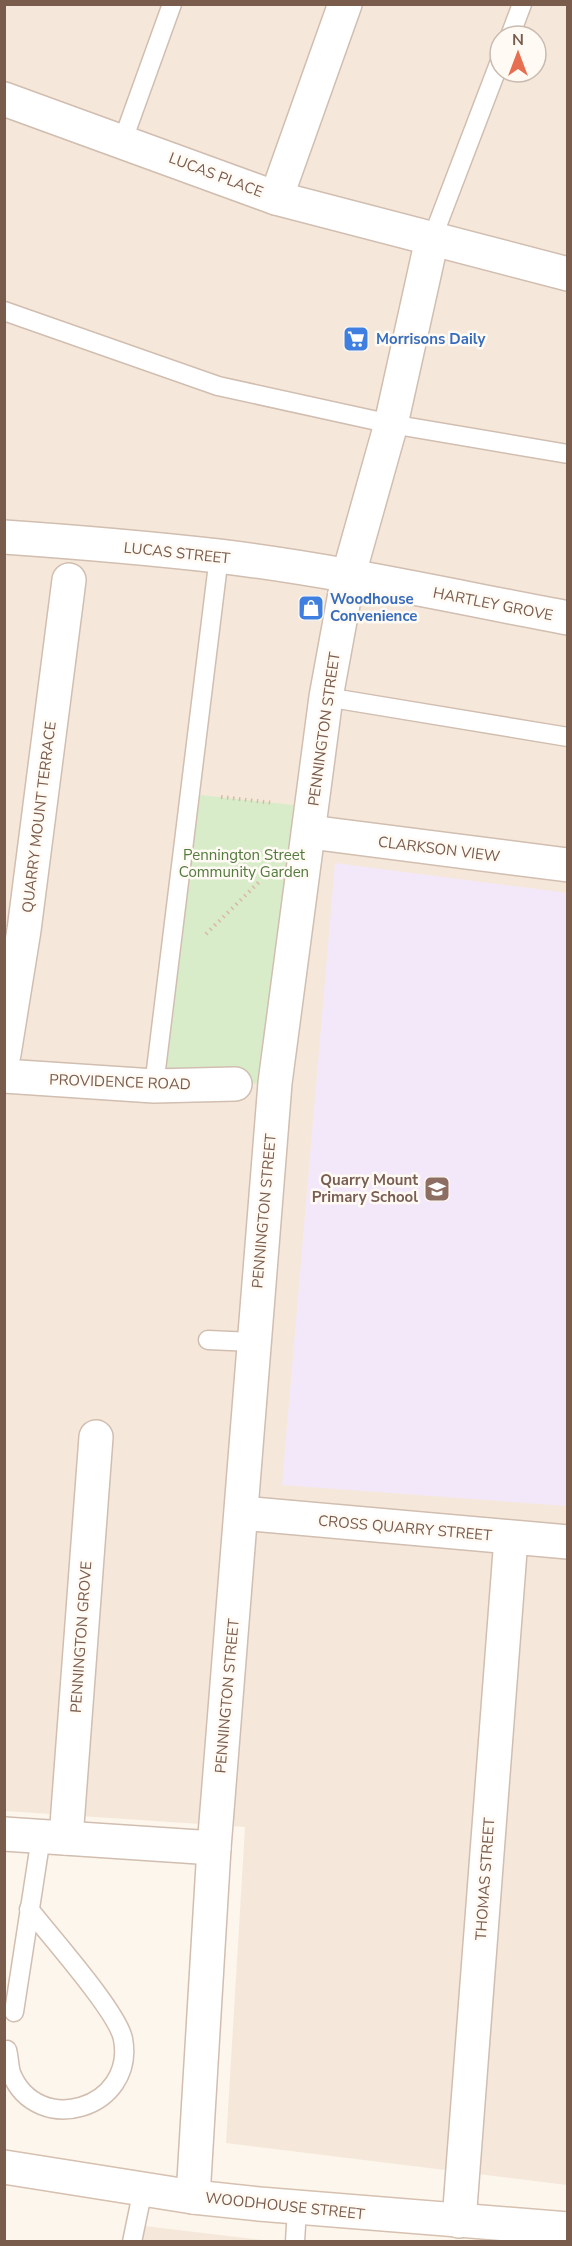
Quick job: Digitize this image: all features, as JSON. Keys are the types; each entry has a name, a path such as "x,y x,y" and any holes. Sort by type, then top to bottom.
{"street":[{"path":"276,198 345,4"},
{"name":"LUCAS PLACE","path":"4,99 123,140 276,198 567,274"},
{"name":"PENNINGTON STREET","path":"194,2197 214,1848 275,1083 312,820 326,697 348,576 391,424 432,239"},
{"name":"LUCAS STREET","path":"4,537 219,556 348,576"},
{"name":"HARTLEY GROVE","path":"348,576 567,618"},
{"name":"QUARRY MOUNT TERRACE","path":"4,1054 14,929 69,580"},
{"name":"CLARKSON VIEW","path":"312,820 567,865"},
{"name":"PROVIDENCE ROAD","path":"4,1076 154,1086 235,1084"},
{"name":"PENNINGTON GROVE","path":"53,1837 96,1437"},
{"name":"CROSS QUARRY STREET","path":"242,1512 567,1542"},
{"name":"THOMAS STREET","path":"459,2221 511,1538"},
{"path":"4,1834 214,1848"},
{"name":"WOODHOUSE STREET","path":"4,2167 194,2197 459,2221 507,2233 567,2229"}],"lane":[{"path":"123,140 172,4"},
{"path":"514,24 522,4"},
{"path":"432,239 491,84"},
{"path":"4,311 219,386 391,424 567,454"},
{"path":"154,1086 219,556"},
{"path":"326,697 567,737"},
{"path":"207,1340 253,1342"},
{"path":"14,2012 29,1909 53,1837"},
{"path":"7,2050 11,2073 23,2092 42,2104 64,2110 84,2107 103,2097 117,2081 124,2061 123,2038 113,2016 29,1909"},
{"path":"132,2241 143,2189"},
{"path":"295,2241 297,2208"}],"path":[{"path":"191,794 312,820"},
{"path":"169,970 312,820"}],"shaded area":[{"path":"4,5 567,5 567,2185 226,2143 245,1827 5,1811"},
{"name":"Quarry Mount Primary School","path":"335,863 567,893 567,1506 282,1485"},
{"path":"136,2225 271,2241 271,2242 132,2242"}],"green space":[{"name":"Pennington Street Community Garden","path":"191,794 313,807 275,1083 154,1086"}],"place":[{"name":"Morrisons Daily","path":"356,339"},
{"name":"Woodhouse Convenience","path":"311,608"},
{"name":"Quarry Mount Primary School","path":"437,1189"}]}
